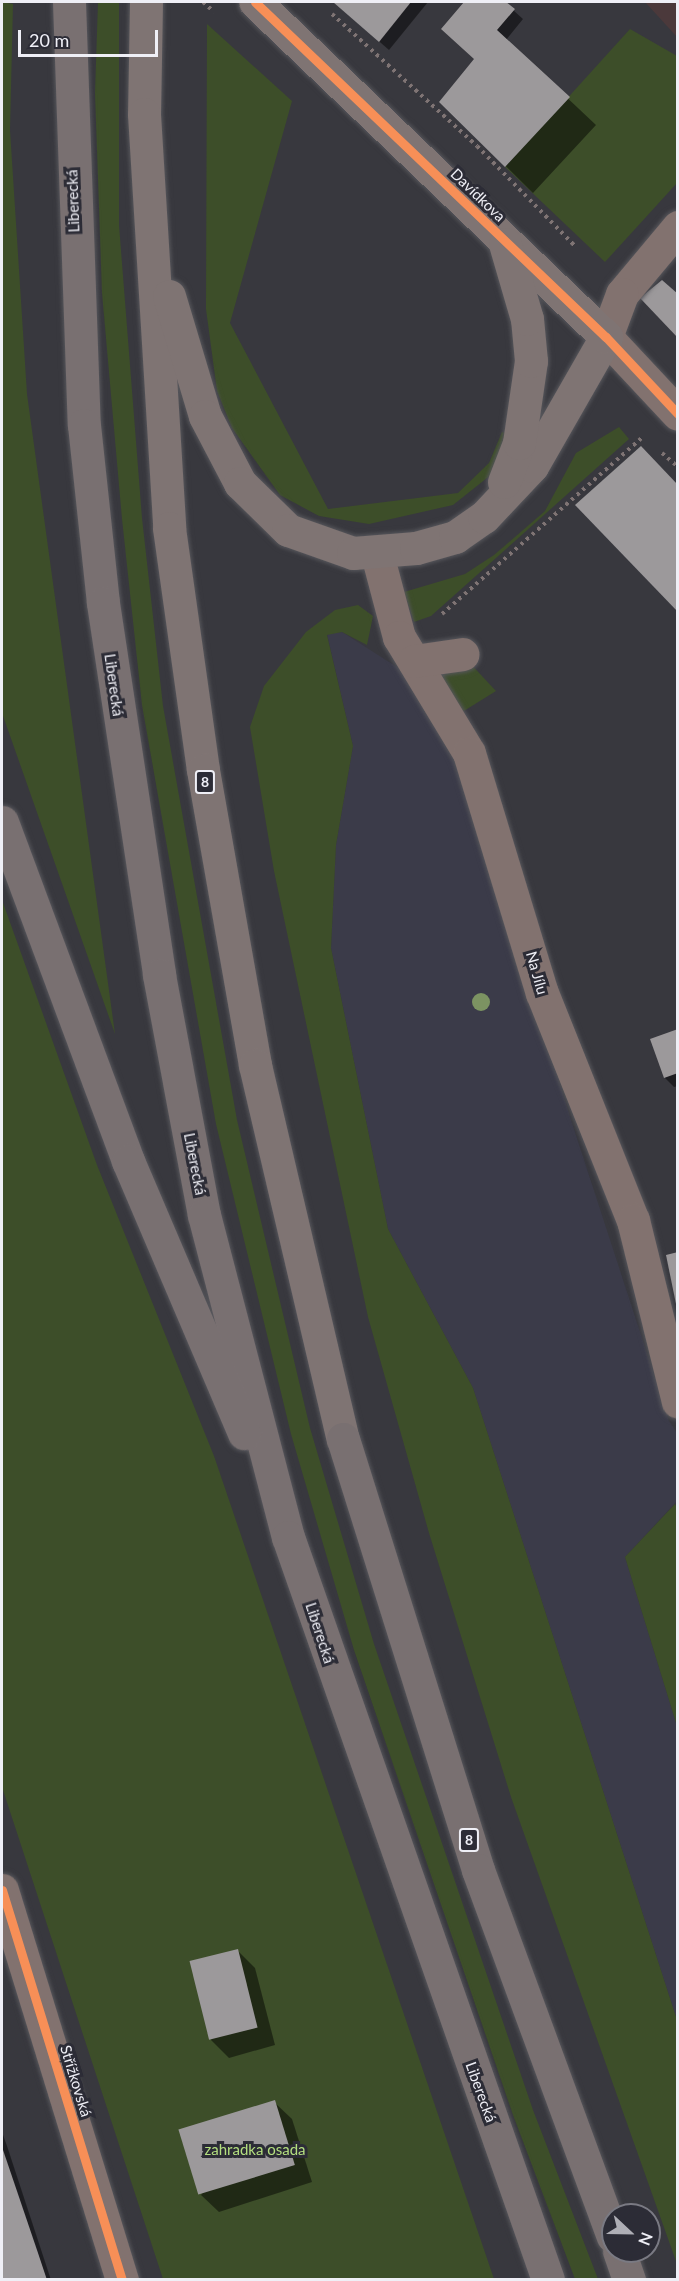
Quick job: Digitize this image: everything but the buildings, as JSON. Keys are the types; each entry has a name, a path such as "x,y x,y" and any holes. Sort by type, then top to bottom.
{"highway":[{"name":"Liberecká","path":"69,2 84,425 125,767 204,1215 288,1537 548,2280"},
{"path":"2,822 128,1161 288,1537"},
{"name":"8","path":"343,1439 478,1870 601,2203"},
{"path":"623,2263 629,2280"}],"main road":[{"name":"8","path":"146,2 144,114 169,528 203,770 255,1065 343,1439"},
{"name":"Davídkova","path":"255,2 606,337"},
{"path":"144,114 162,268 180,343 220,451 240,483 288,530 329,548 377,554 455,537 484,517 532,466 606,337"},
{"path":"484,517 519,443 529,392 527,319 503,239"}],"street":[{"path":"606,337 622,294 678,228"},
{"name":"Davídkova","path":"606,337 678,414"},
{"name":"Na Jílu","path":"377,554 406,649 469,753 542,993 633,1220 678,1402"},
{"path":"406,649 462,654"},
{"name":"Střížkovská","path":"2,1890 122,2280"}],"path":[{"path":"327,9 477,146 622,294"},
{"path":"406,649 423,631 642,436 678,466"}],"shaded area":[{"path":"645,2 677,2 677,37 656,14"},
{"path":"342,632 411,676 469,786 571,1120 669,1421 677,1433 677,1501 625,1557 677,1726 677,2020 473,1388 388,1229 331,948 336,845 353,746 327,634"}],"green space":[{"path":"2,2 13,4 10,130 27,394 115,1034 2,713"},
{"path":"98,2 119,2 119,225 142,518 163,706 237,1120 310,1428 374,1644 533,2110 598,2279 575,2279 513,2115 354,1650 291,1434 216,1124 142,705 122,519 102,293 95,93"},
{"path":"207,24 292,101 230,323 328,509 458,493 489,463 502,432 508,434 492,474 453,505 369,524 319,516 280,495 232,428 217,391 206,309"},
{"path":"630,29 677,56 677,183 605,262 505,167"},
{"path":"619,427 629,439 431,616 414,622 404,592 465,574 494,555 545,511 576,453"},
{"path":"358,605 373,616 367,645 342,632 327,635 353,746 336,845 331,948 388,1229 473,1388 677,2020 677,2264 661,2219 661,2203 655,2203 511,1797 429,1533 368,1317 274,871 250,727 264,686 306,632 335,610"},
{"path":"467,660 496,691 459,714 432,674"},
{"name":"zahradka osada","path":"2,900 97,1165 214,1456 494,2279 163,2279 2,1787"},
{"path":"675,1504 678,1511 677,1726 625,1557"}],"cycle path":[{"path":"255,2 606,337 678,414"},
{"path":"2,1890 122,2280"}]}
